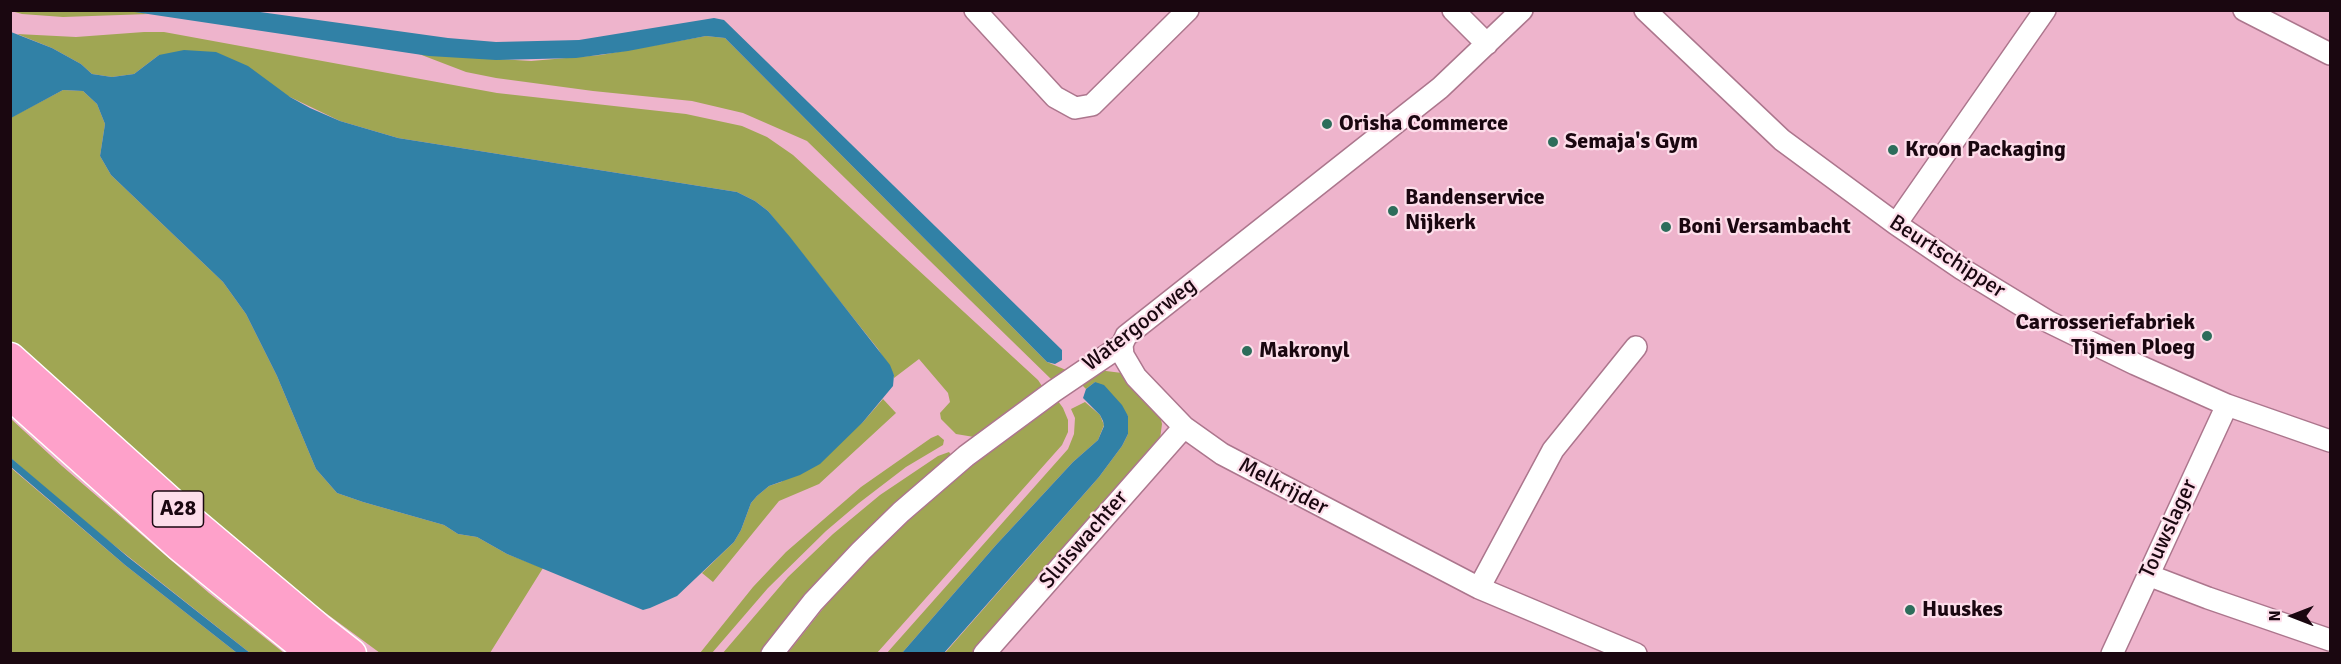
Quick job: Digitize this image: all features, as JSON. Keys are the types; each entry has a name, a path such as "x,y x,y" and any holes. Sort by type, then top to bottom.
{"highway":[{"name":"A28","path":"10,358 192,522 351,654"},
{"name":"A28","path":"10,394 180,546 313,654"}],"street":[{"path":"975,10 1055,96 1075,108 1092,105 1188,10"},
{"path":"1453,10 1487,44"},
{"name":"Watergoorweg","path":"772,654 826,588 901,512 993,435 1122,345 1126,336 1440,88 1522,10"},
{"name":"Beurtschipper","path":"1645,10 1782,140 1896,224 1962,269 2049,322 2135,364 2227,405 2331,441"},
{"path":"1896,224 2045,10"},
{"path":"2244,10 2331,54"},
{"name":"Melkrijder","path":"1122,345 1123,355 1136,377 1184,427 1222,454 1479,588 1636,654"},
{"path":"1479,588 1553,450 1636,347"},
{"name":"Touwslager","path":"2112,654 2227,405"},
{"name":"Sluiswachter","path":"984,654 1184,427"},
{"path":"2148,575 2331,640"}],"green space":[{"path":"127,10 149,14 63,17 11,11"},
{"path":"164,32 497,93 686,114 742,126 767,137 793,155 1038,380 1044,389 980,436 956,434 941,419 940,413 950,402 948,393 919,359 894,378 878,349 768,211 737,192 398,138 340,121 290,97 159,55 134,74 112,77 92,74 81,64 52,48 17,34 76,37"},
{"path":"706,36 725,38 1047,362 1066,370 1052,380 807,141 743,113 692,101 496,78 466,72 419,54 531,61 601,55"},
{"path":"63,90 83,91 97,104 105,124 100,156 111,175 223,282 246,314 277,376 316,469 337,493 444,525 458,534 477,537 507,554 543,568 490,653 380,653 255,561 56,389 11,343 10,118"},
{"path":"1098,370 1122,373 1160,415 1162,424 1160,439 974,653 944,654 1099,477 1122,446 1128,434 1128,416 1095,382 1086,389 1078,381"},
{"path":"883,399 896,413 819,484 779,501 713,582 702,573 734,542 751,503 757,496 769,486 781,482 863,422"},
{"path":"1055,400 1063,408 1068,420 1068,432 1062,445 877,653 787,654 863,558 919,503"},
{"path":"1085,402 1100,415 1104,425 1098,440 1073,462 996,545 902,653 886,654 1068,449 1074,434 1075,418 1071,409"},
{"path":"10,418 209,593 284,653 250,653 72,512 11,458"},
{"path":"938,435 944,440 943,445 906,467 826,531 768,588 712,653 700,653 753,587 786,552 861,487"},
{"path":"949,452 952,456 767,653 722,654 788,577 833,534 880,495 938,456"},
{"path":"10,467 125,565 237,653 11,653"}],"water":[{"path":"128,11 253,11 448,38 496,42 579,40 714,18 724,20 1062,350 1062,360 1055,364 1047,362 725,38 706,36 576,58 496,60 429,56"},
{"path":"11,32 52,48 81,64 92,74 112,77 134,74 159,55 184,50 216,52 248,66 290,97 310,108 340,121 398,138 737,192 768,211 790,237 890,365 894,375 893,386 863,422 820,464 800,475 769,486 757,496 751,503 734,542 677,596 643,610 507,554 477,537 458,534 444,525 337,493 316,469 277,376 246,314 223,282 111,175 100,156 105,124 97,104 83,91 63,90 11,118"},
{"path":"1095,382 1104,385 1122,405 1128,416 1128,434 1122,446 1099,477 944,653 902,653 996,545 1073,462 1098,440 1104,426 1103,421 1083,398 1086,389"},
{"path":"11,458 128,557 250,653 237,653 125,565 11,467"}],"place":[{"name":"Orisha Commerce","path":"1327,124"},
{"name":"Semaja's Gym","path":"1553,142"},
{"name":"Kroon Packaging","path":"1893,150"},
{"name":"Bandenservice Nijkerk","path":"1393,211"},
{"name":"Boni Versambacht","path":"1666,227"},
{"name":"Carrosseriefabriek Tijmen Ploeg","path":"2207,336"},
{"name":"Makronyl","path":"1247,351"},
{"name":"Huuskes","path":"1910,610"}]}
